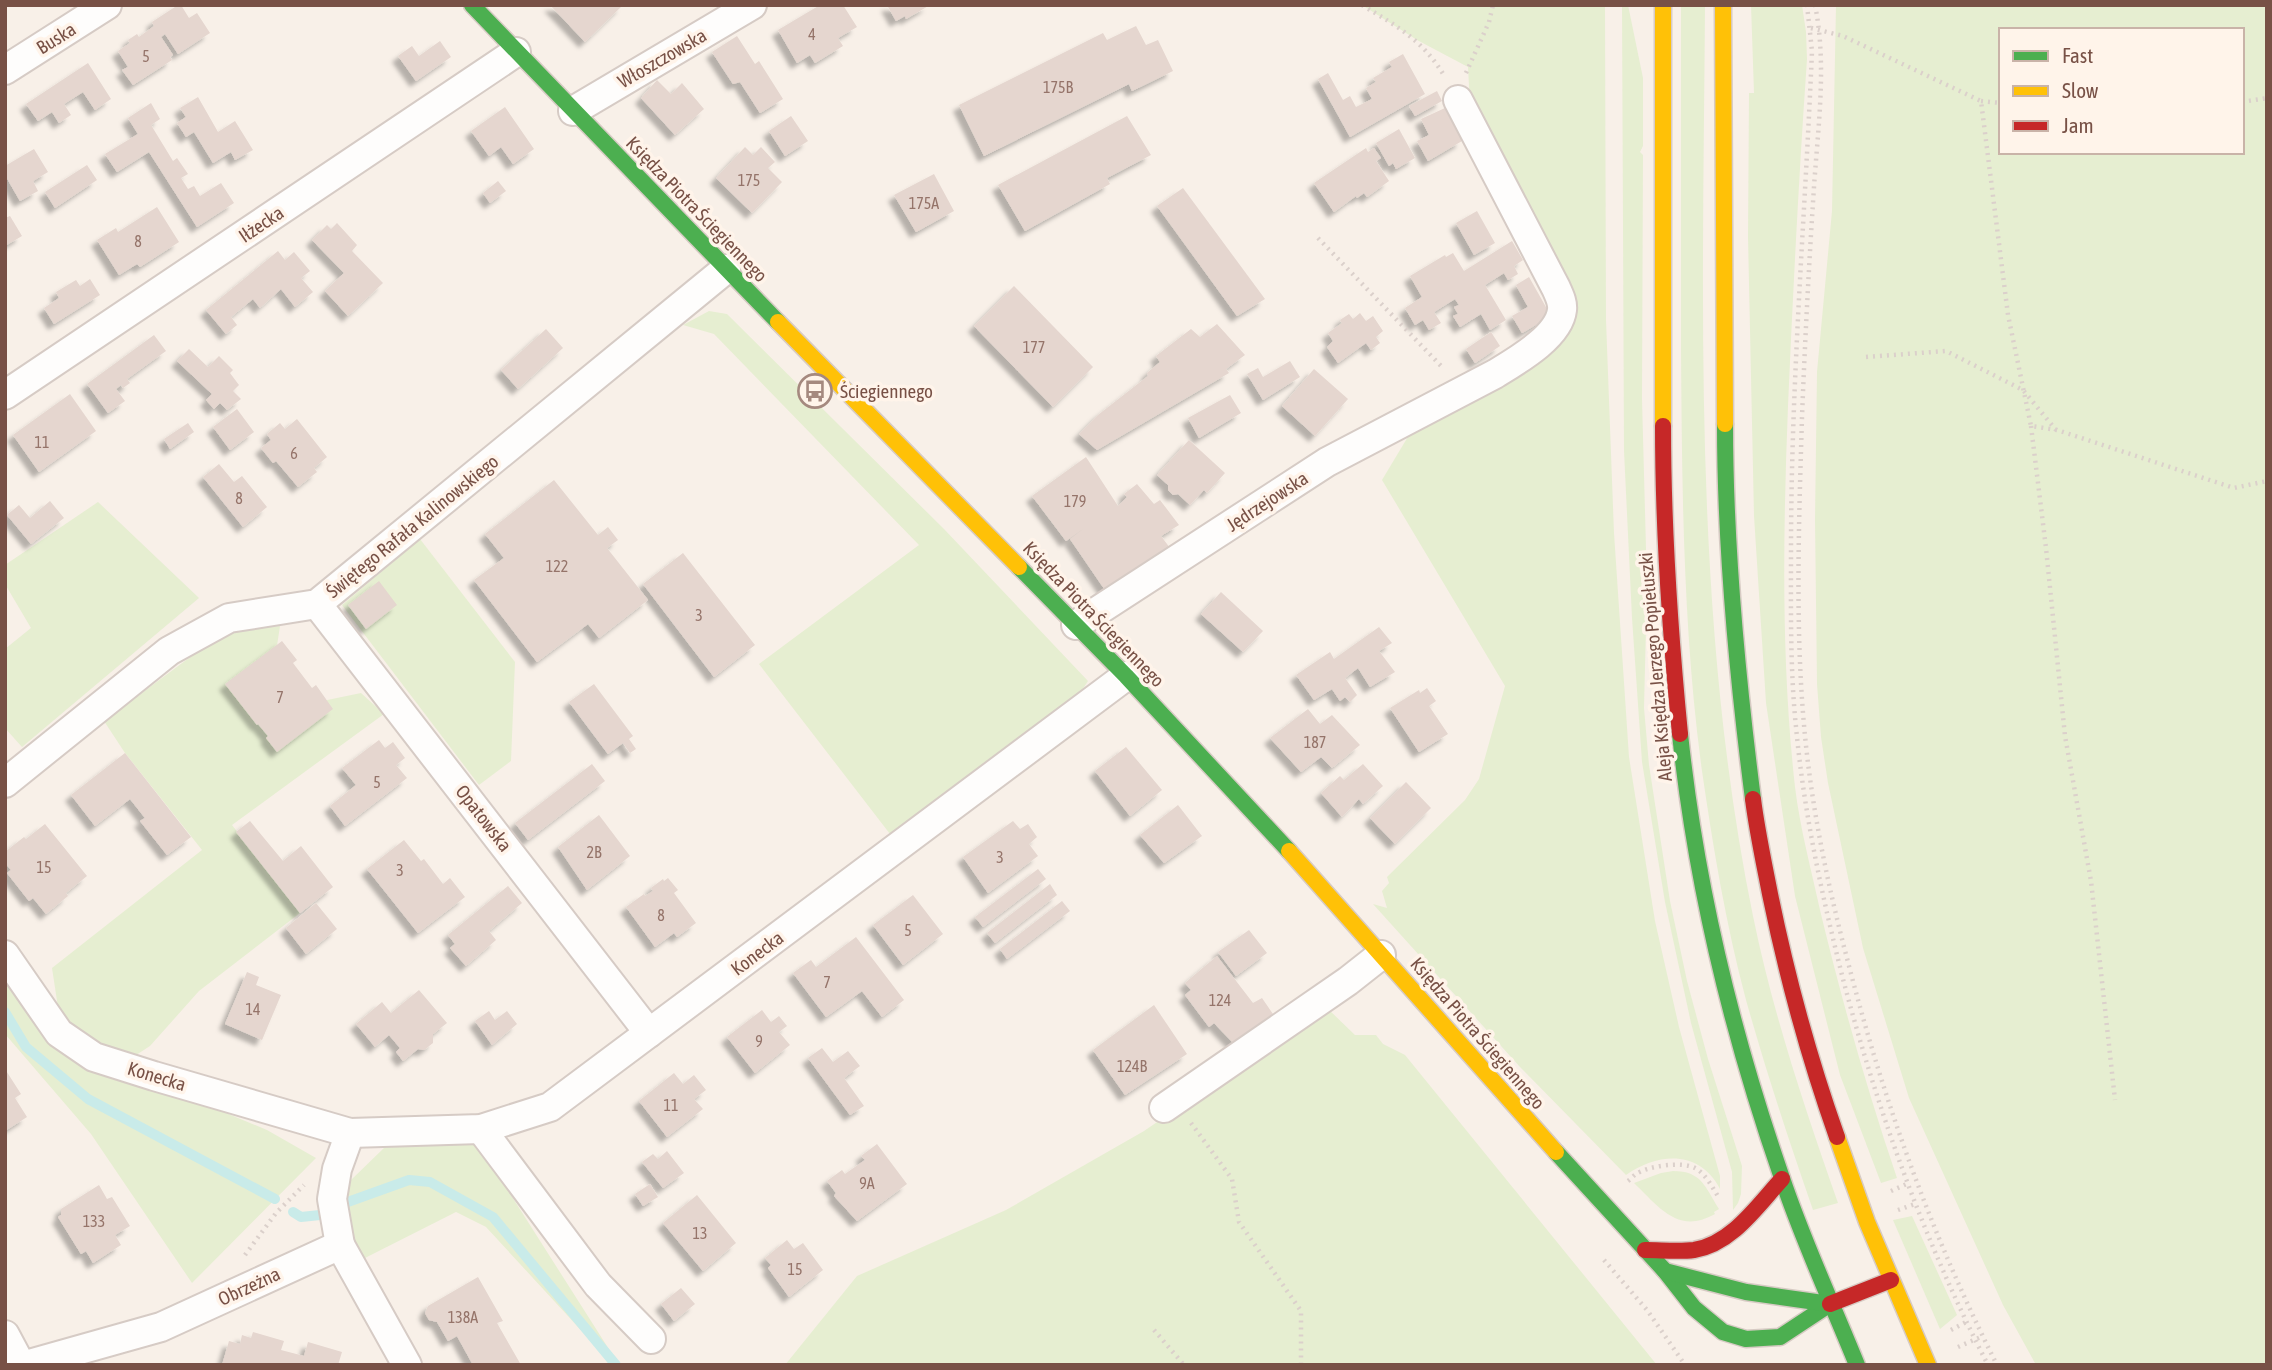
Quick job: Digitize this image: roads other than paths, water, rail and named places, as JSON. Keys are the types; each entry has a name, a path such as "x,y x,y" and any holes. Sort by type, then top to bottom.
{"main road":[{"name":"Księdza Piotra Ściegiennego","path":"472,5 726,269 1126,676 1283,845 1665,1271 1694,1308 1723,1332 1746,1339 1780,1337 1830,1304 1891,1280"},
{"name":"Aleja Księdza Jerzego Popiełuszki","path":"1663,5 1663,479 1672,655 1687,801 1704,898 1726,996 1782,1180 1830,1304"},
{"path":"1723,5 1725,496 1738,684 1756,825 1783,957 1813,1070 1860,1205 1928,1365"},
{"path":"1645,1250 1698,1250 1723,1239 1782,1180"},
{"path":"1665,1271 1746,1292 1830,1304 1857,1365"}],"street":[{"name":"Buska","path":"5,70 107,5"},
{"name":"Włoszczowska","path":"573,111 752,5"},
{"name":"Iłżecka","path":"5,396 516,52"},
{"name":"Jędrzejowska","path":"1076,625 1327,462 1495,374 1537,346 1558,322 1562,300 1458,100"},
{"name":"Świętego Rafała Kalinowskiego","path":"5,783 169,652 229,618 317,604 726,269"},
{"name":"Opatowska","path":"317,604 649,1033"},
{"name":"Konecka","path":"5,956 59,1032 94,1056 350,1133 481,1129 550,1107 1126,676"},
{"path":"1174,1110 1381,955"},
{"path":"481,1129 598,1285 651,1339"},
{"path":"350,1133 337,1168 332,1199 340,1245 407,1365"},
{"name":"Obrzeżna","path":"26,1365 161,1327 340,1245"},
{"path":"5,1335 21,1365"}],"waterway":[{"path":"5,1012 26,1047 88,1099 275,1199"},
{"path":"345,1203 409,1180 430,1182 493,1217 616,1365"},
{"path":"293,1212 301,1217 320,1215"}],"place":[{"name":"Ściegiennego","path":"815,391"}]}
